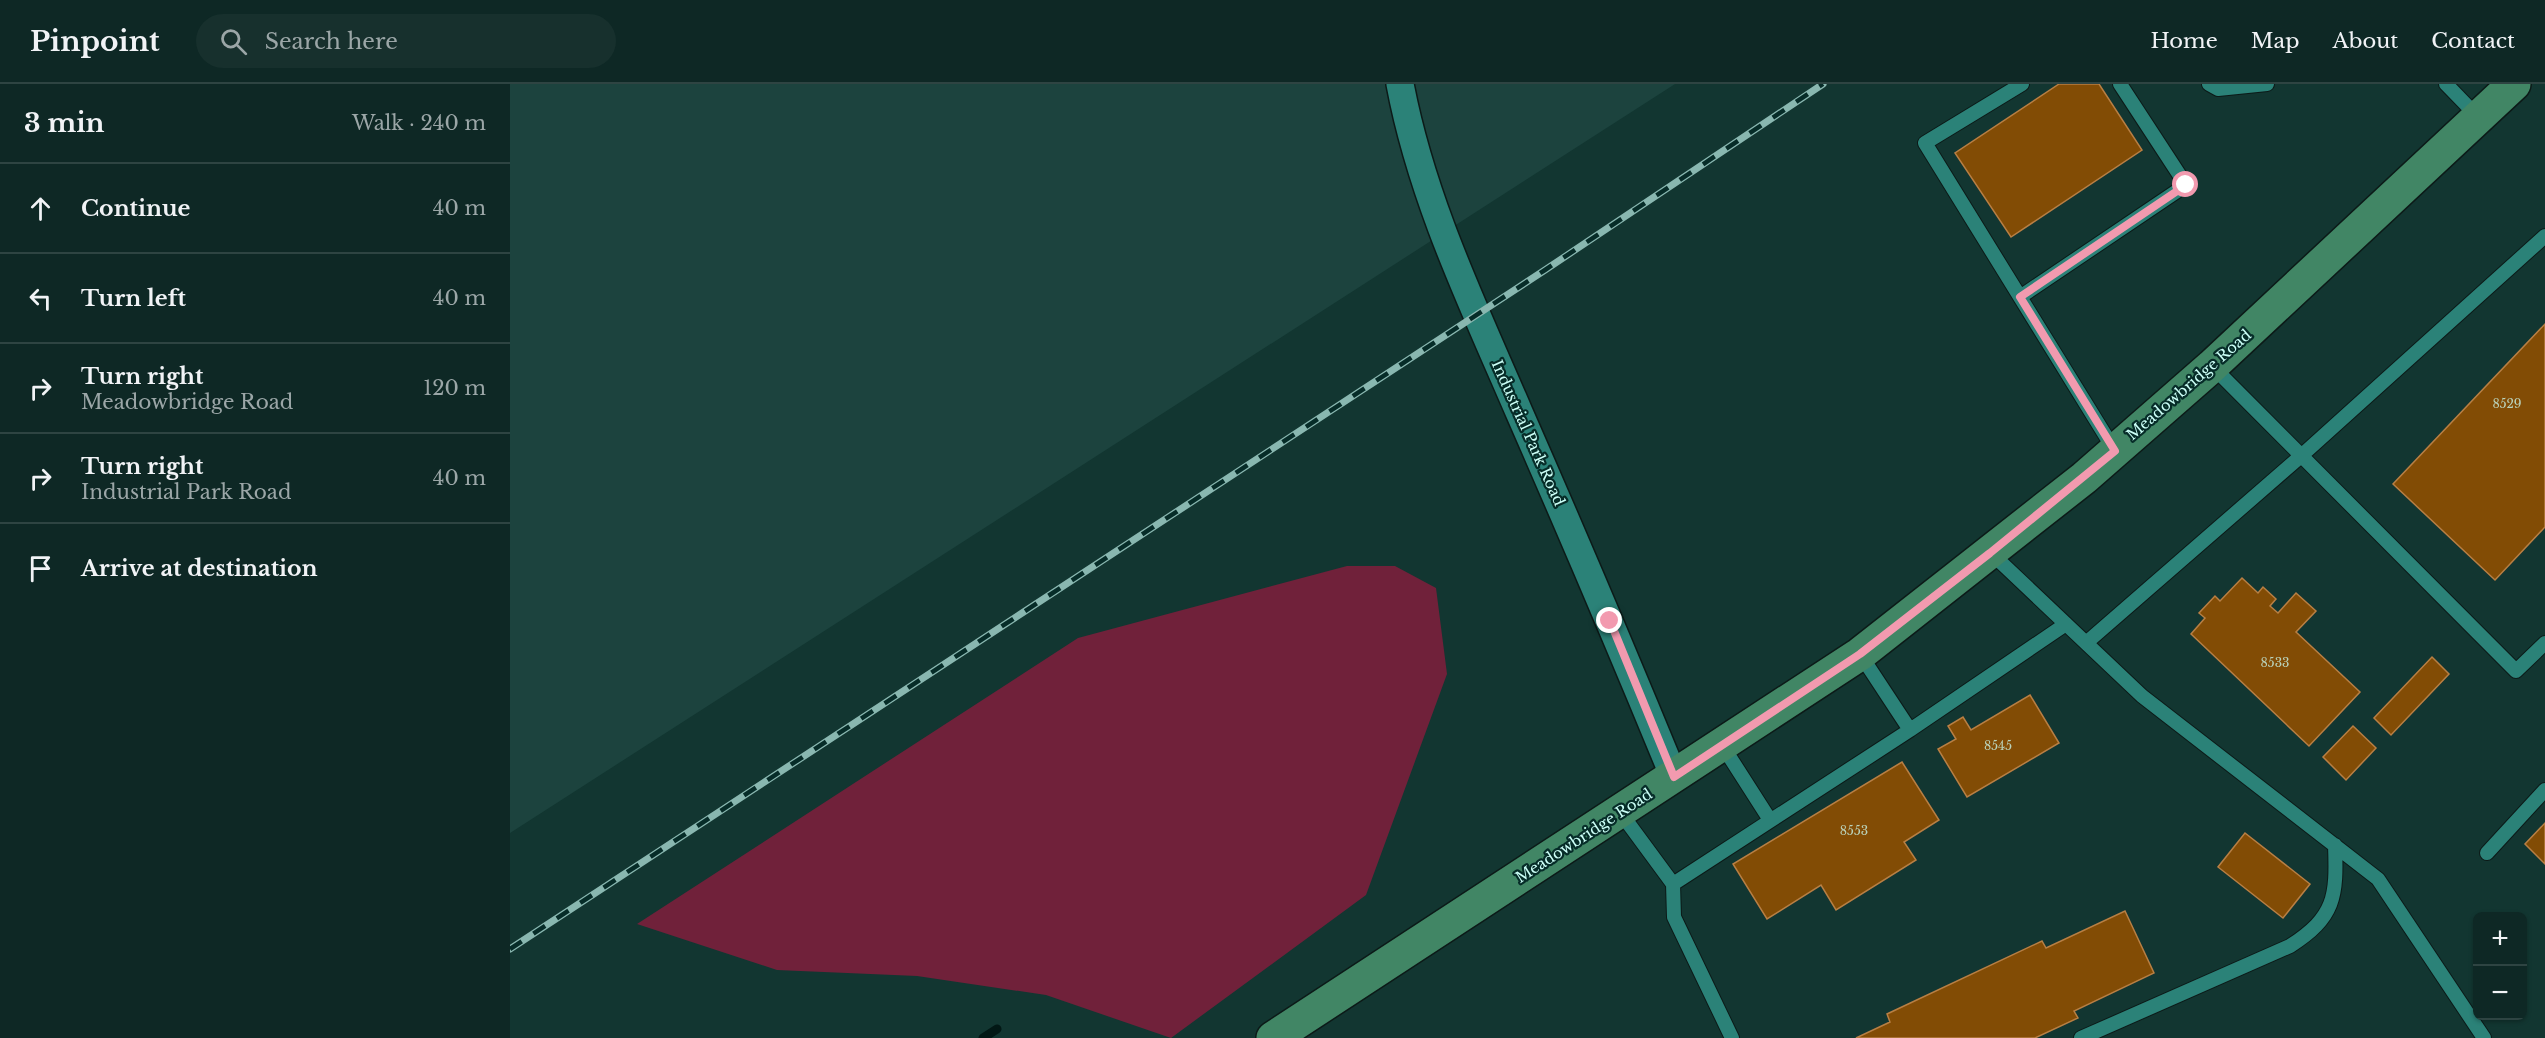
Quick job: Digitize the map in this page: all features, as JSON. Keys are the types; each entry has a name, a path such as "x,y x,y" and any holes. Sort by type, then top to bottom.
{"main road":[{"name":"Meadowbridge Road","path":"1273,1038 1860,654 1990,553 2115,451 2212,366 2514,84"}],"street":[{"name":"Industrial Park Road","path":"1400,84 1429,196 1458,272 1610,621 1674,777"}],"lane":[{"path":"2022,84 1925,143 2115,451"},
{"path":"2020,297 2186,185 2120,84"},
{"path":"2209,84 2218,89 2267,84"},
{"path":"2446,84 2478,117"},
{"path":"2086,643 2301,456 2545,236"},
{"path":"2212,366 2516,671 2545,643"},
{"path":"1990,553 2142,696 2378,879 2484,1038"},
{"path":"1673,884 1910,730 2066,624"},
{"path":"1860,654 1910,730"},
{"path":"1722,745 1770,820"},
{"path":"2487,853 2545,790"},
{"path":"1620,812 1673,884 1674,917 1732,1038"},
{"path":"2082,1038 2290,946 2310,933 2322,921 2332,898 2336,879 2335,845"}],"shaded area":[{"path":"510,84 1675,84 510,833"},
{"path":"1347,566 1395,566 1436,588 1447,674 1366,895 1171,1038 1046,995 917,976 777,970 637,924 1078,638"}],"building":[{"path":"2059,84 2099,84 2142,150 2011,237 1955,153"},
{"path":"2545,324 2545,527 2495,580 2393,484"},
{"path":"2242,578 2258,593 2263,587 2276,599 2270,606 2278,613 2296,593 2316,611 2296,632 2360,692 2309,746 2191,634 2205,618 2199,613 2215,596 2220,601"},
{"path":"2432,657 2449,674 2391,735 2374,718"},
{"path":"2030,695 2059,743 1967,797 1938,749 1956,739 1948,726 1963,717 1971,730"},
{"path":"2353,726 2376,748 2346,780 2323,757"},
{"path":"1902,762 1939,820 1904,842 1916,860 1836,910 1821,885 1767,919 1733,864"},
{"path":"2545,823 2545,864 2525,844"},
{"path":"2245,833 2310,884 2283,918 2218,867"},
{"path":"2125,911 2154,973 2074,1011 2078,1018 2035,1038 1856,1038 1890,1022 1887,1014 2042,941 2046,948"}],"waterway":[{"path":"983,1038 997,1029"}],"railway":[{"path":"510,949 1545,270 1823,84"}],"route":[{"path":"1610,621 1674,777 1860,654 1952,584 2115,451 2020,297 2186,185"}]}
